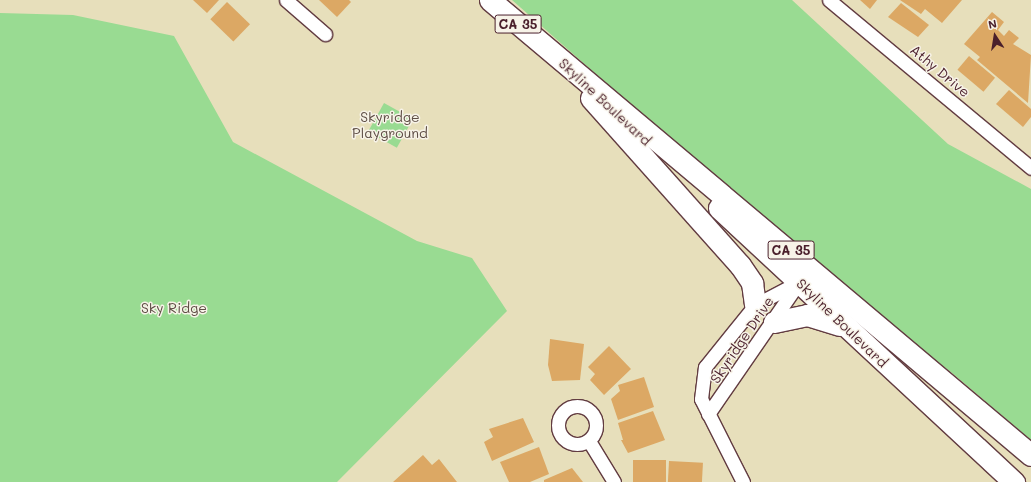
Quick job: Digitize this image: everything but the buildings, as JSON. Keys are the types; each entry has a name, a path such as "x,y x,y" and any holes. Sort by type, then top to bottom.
{"main road":[{"name":"Skyline Boulevard","path":"490,0 805,274 1031,455"},
{"path":"547,48 740,265 752,283 755,305"},
{"name":"Skyline Boulevard","path":"805,274 843,327 1014,482"},
{"path":"774,322 807,315 843,327"}],"street":[{"path":"286,0 326,34"},
{"name":"Athy Drive","path":"829,0 1031,168"},
{"name":"Skyridge Drive","path":"743,482 708,414 700,389 705,367 755,305 805,274"},
{"name":"Skyridge Drive","path":"708,414 774,322 805,274"},
{"path":"589,441 614,482"}],"green space":[{"path":"512,0 792,0 948,144 1031,189 1031,440 952,373 806,260"},
{"name":"Sky Ridge","path":"0,13 73,15 174,36 233,142 417,241 472,258 507,311 337,482 0,482"},
{"name":"Skyridge Playground","path":"384,103 413,119 397,148 368,132"}]}
